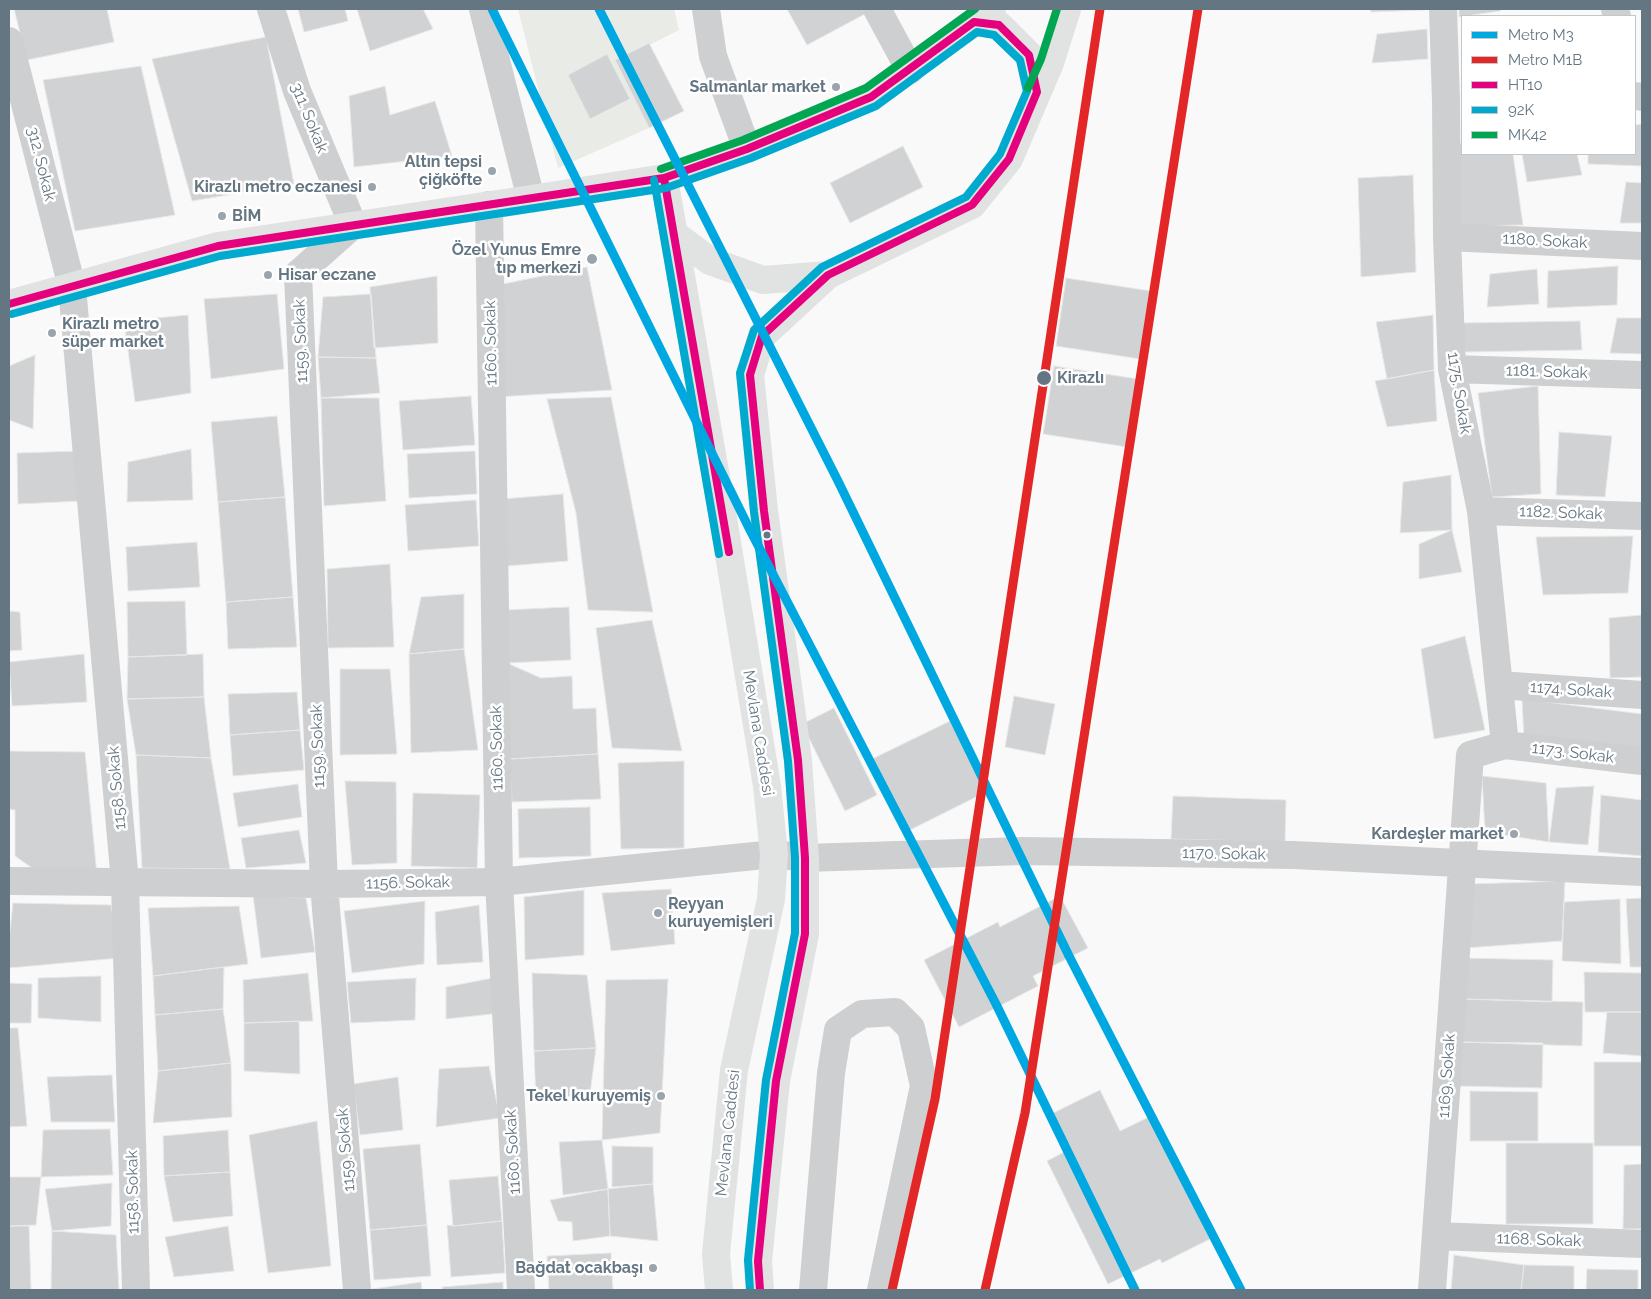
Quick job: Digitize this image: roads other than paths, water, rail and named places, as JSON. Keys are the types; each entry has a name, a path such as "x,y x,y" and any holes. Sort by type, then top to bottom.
{"main road":[{"name":"Mevlana Caddesi","path":"760,1290 758,1261 776,1081 805,934 805,858 798,760 764,511 750,375 762,336 828,275 972,205 1009,159 1050,63 1067,9"},
{"path":"9,304 218,246 664,178 747,149 871,97 983,15 999,25 1029,55 1037,92"},
{"name":"Mevlana Caddesi","path":"664,178 722,508 768,786 774,854 771,899 734,1070 716,1254 719,1290"},
{"path":"674,234 710,261 763,280 828,275"}],"street":[{"name":"311. Sokak","path":"271,9 297,91 353,225"},
{"path":"483,9 531,199"},
{"path":"706,9 713,56 747,149"},
{"path":"877,9 910,70"},
{"name":"1175. Sokak","path":"1443,9 1454,100 1447,237 1452,369 1481,511 1504,745"},
{"name":"312. Sokak","path":"10,50 72,287"},
{"name":"1160. Sokak","path":"489,205 499,882 521,1290"},
{"name":"1159. Sokak","path":"353,225 298,274 324,884 357,1290"},
{"name":"1180. Sokak","path":"1447,237 1642,246"},
{"name":"1158. Sokak","path":"72,287 125,882 136,1290"},
{"name":"1181. Sokak","path":"1452,369 1642,375"},
{"name":"1182. Sokak","path":"1481,511 1642,516"},
{"name":"1174. Sokak","path":"1499,685 1642,695"},
{"name":"1173. Sokak","path":"1504,745 1642,761"},
{"name":"1169. Sokak","path":"1432,1290 1470,755 1504,745"},
{"name":"1170. Sokak","path":"805,858 1023,851 1294,855 1642,872"},
{"name":"1156. Sokak","path":"9,880 324,884 499,882 774,854 805,858"},
{"path":"813,1290 831,1074 838,1030 862,1014 895,1012 911,1028 924,1086 881,1290"},
{"name":"1168. Sokak","path":"1436,1236 1642,1244"}],"metro line":[{"name":"M3","path":"492,9 750,530 996,1004 1135,1290"},
{"name":"M3","path":"599,9 838,481 1069,956 1241,1290"},
{"name":"M1B","path":"892,1290 935,1099 1100,9"},
{"name":"M1B","path":"985,1290 1025,1113 1198,9"}],"place":[{"name":"Salmanlar market","path":"836,87"},
{"name":"Altın tepsi çiğköfte","path":"492,171"},
{"name":"Kirazlı metro eczanesi","path":"372,187"},
{"name":"BİM","path":"222,216"},
{"name":"Özel Yunus Emre tıp merkezi","path":"592,259"},
{"name":"Hisar eczane","path":"268,275"},
{"name":"Kirazlı metro süper market","path":"52,333"},
{"name":"Kirazlı","path":"1044,378"},
{"name":"Kardeşler market","path":"1514,834"},
{"name":"Reyyan kuruyemişleri","path":"658,913"},
{"name":"Tekel kuruyemiş","path":"661,1096"},
{"name":"Bağdat ocakbaşı","path":"653,1268"}]}
